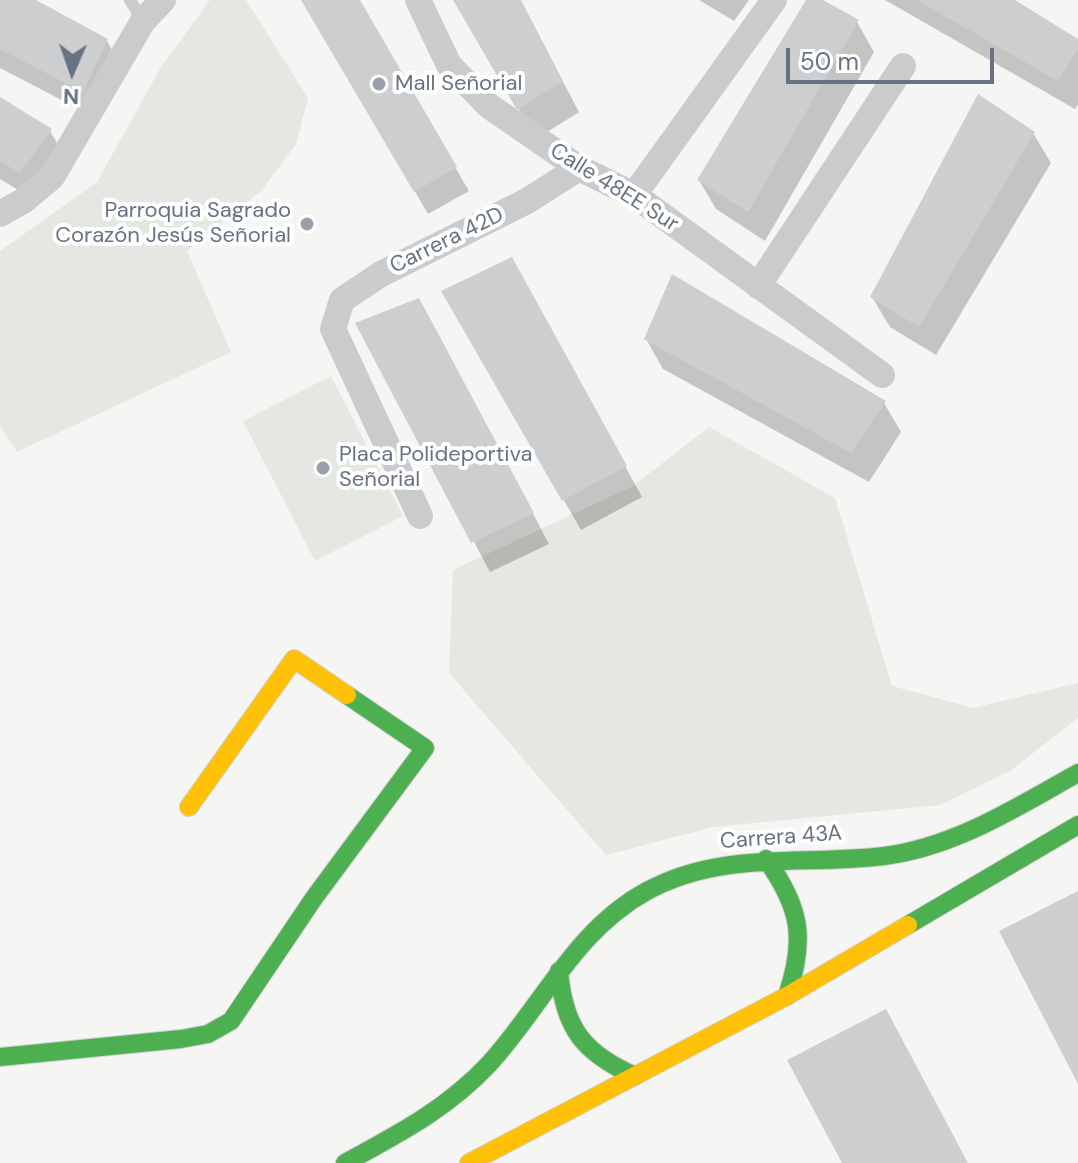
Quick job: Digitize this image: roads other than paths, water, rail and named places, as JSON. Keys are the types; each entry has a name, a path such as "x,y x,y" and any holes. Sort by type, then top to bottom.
{"main road":[{"path":"0,1057 181,1039 208,1034 231,1021 314,898 425,748 294,659 189,807"},
{"name":"Carrera 43A","path":"345,1163 449,1103 525,1021 584,939 615,911 649,889 686,873 726,862 883,856 927,848 971,830 1078,773"},
{"path":"469,1163 787,996 1078,825"},
{"path":"766,859 784,882 796,909 801,939 798,968 787,996"},
{"path":"559,971 560,994 566,1017 578,1037 594,1054 613,1067 635,1076"}],"street":[{"path":"0,214 23,201 52,177 136,11 163,0"},
{"name":"Calle 48EE Sur","path":"418,0 449,65 489,106 579,168 634,195 882,375"},
{"path":"634,195 774,0"},
{"path":"758,286 903,66"},
{"name":"Carrera 42D","path":"420,516 333,329 342,300 381,274 527,201 579,168"}],"place":[{"name":"Mall Señorial","path":"379,84"},
{"name":"Parroquia Sagrado Corazón Jesús Señorial","path":"307,224"},
{"name":"Placa Polideportiva Señorial","path":"323,468"}]}
